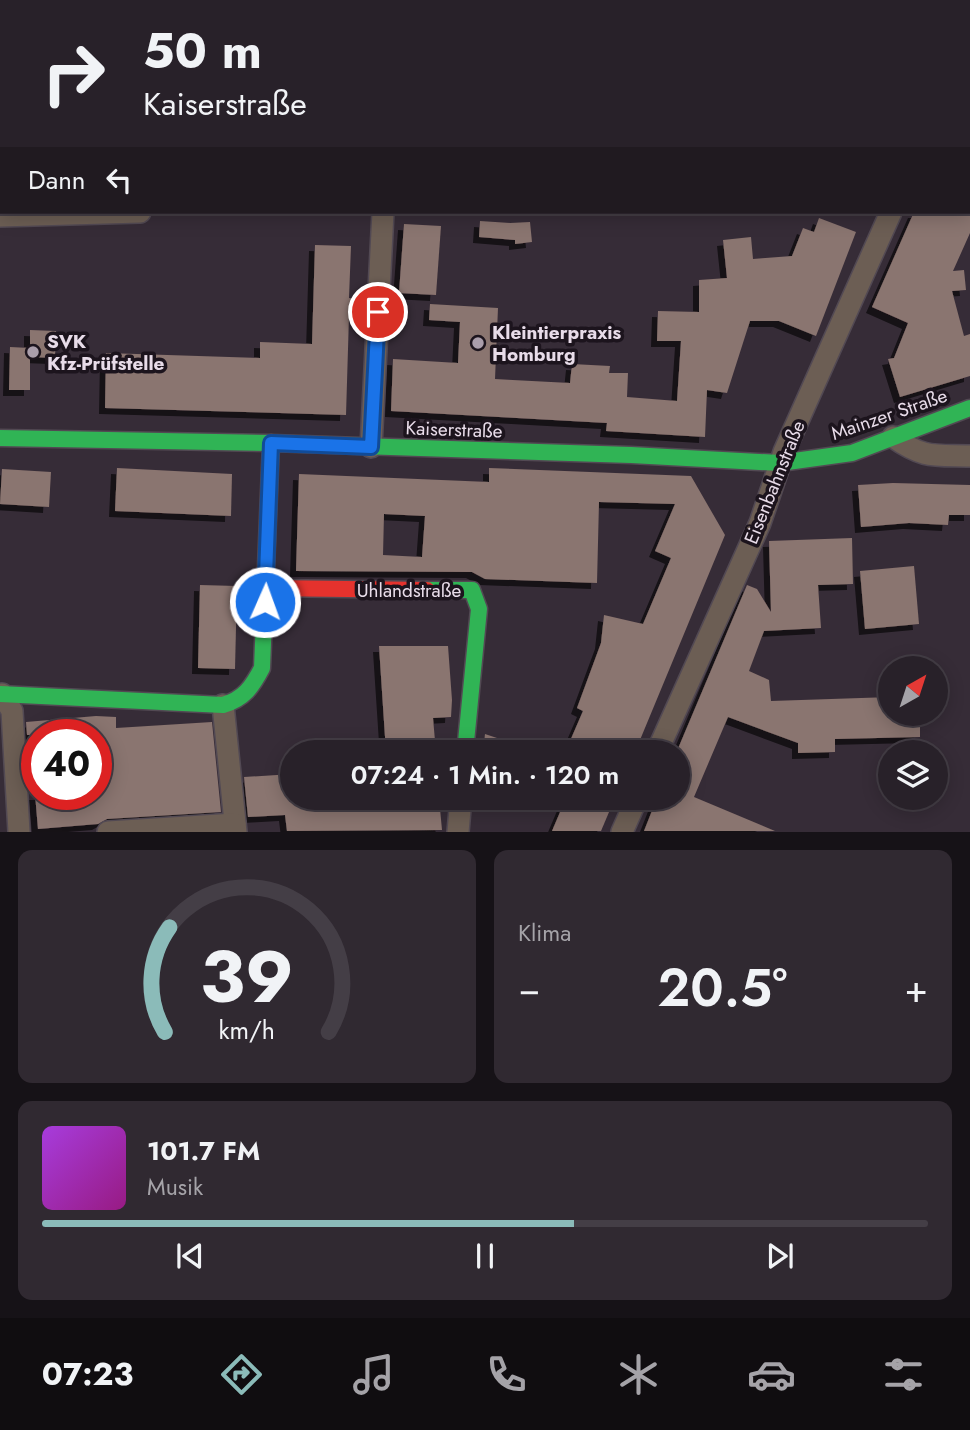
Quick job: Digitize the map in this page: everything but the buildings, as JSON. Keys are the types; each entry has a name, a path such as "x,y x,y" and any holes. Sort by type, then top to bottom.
{"street":[{"path":"0,216 70,214"},
{"path":"371,447 383,214"},
{"name":"Eisenbahnstraße","path":"662,740 760,523 780,463 890,214"},
{"name":"Mainzer Straße","path":"780,463 852,453 970,408"},
{"path":"893,437 924,455 970,456"},
{"name":"Kaiserstraße","path":"0,438 618,454 780,463"},
{"path":"1,694 223,705 240,700 252,688 262,668 271,443"},
{"name":"Uhlandstraße","path":"266,588 472,590 478,609 466,740"},
{"path":"1,694 12,711 18,830"},
{"path":"108,831 235,828 223,705"},
{"path":"458,831 460,810"},
{"path":"622,831 632,810"}],"traffic: fast":[{"path":"0,438 271,443 631,455 780,463 852,453 970,408"},
{"path":"0,694 223,705 247,691 262,668 271,443"},
{"path":"427,590 472,590 479,609 466,740"}],"traffic: jam":[{"path":"266,588 427,590"}],"place":[{"name":"Kleintierpraxis Homburg","path":"478,343"},
{"name":"SVK Kfz-Prüfstelle","path":"33,352"}],"route":[{"path":"265,602 271,443 371,447 378,312"}]}
